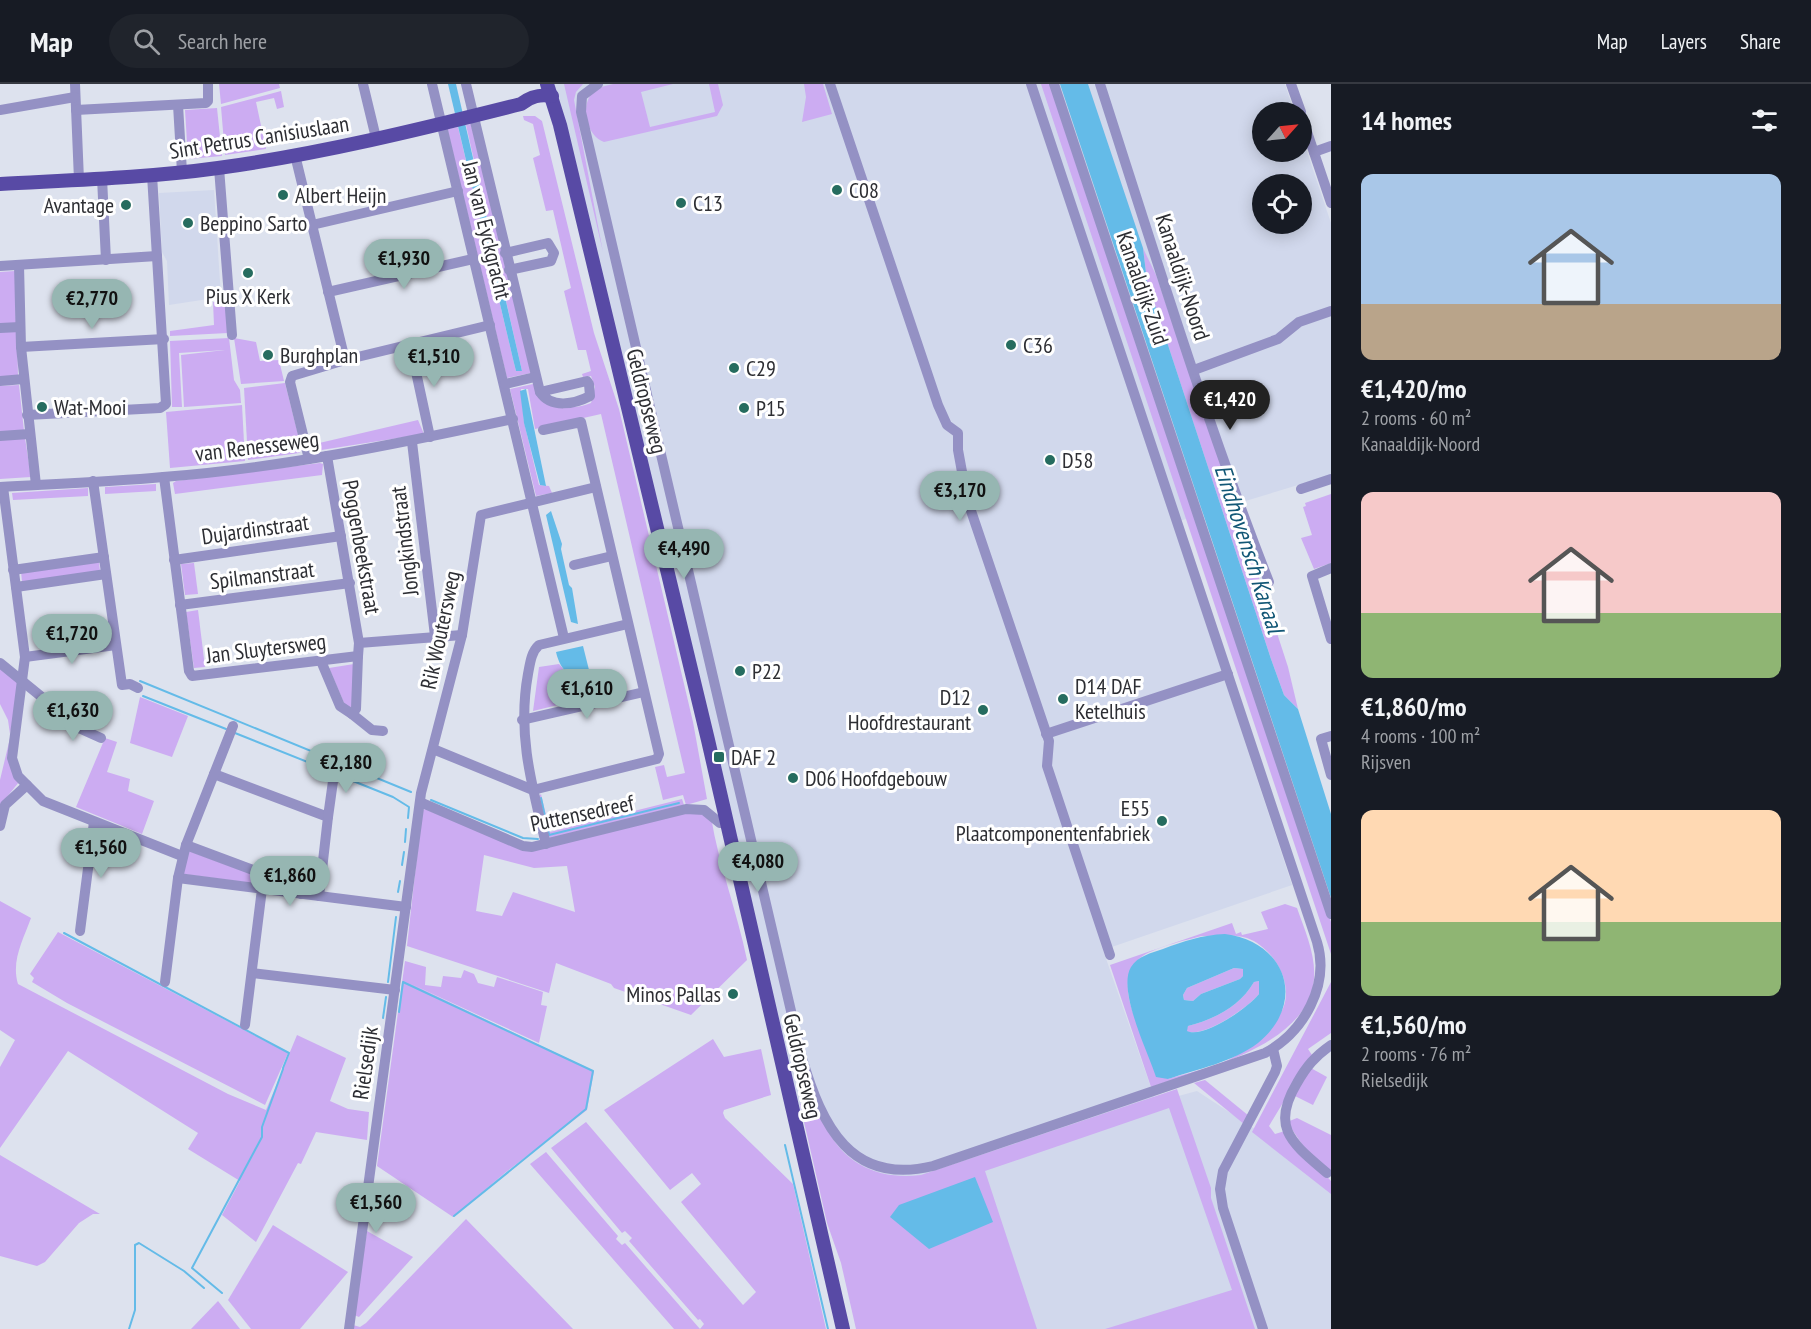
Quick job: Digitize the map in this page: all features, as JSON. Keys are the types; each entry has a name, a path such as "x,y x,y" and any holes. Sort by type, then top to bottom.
{"main road":[{"name":"Sint Petrus Canisiuslaan","path":"0,184 152,175 219,168 295,155 521,104 533,105 550,88"},
{"name":"Geldropseweg","path":"550,88 700,716 720,822 738,877"},
{"name":"Geldropseweg","path":"700,716 708,740 763,1001 843,1329"}],"street":[{"path":"75,84 79,180"},
{"path":"76,110 208,102 208,84"},
{"path":"363,84 376,138"},
{"name":"Jan van Eyckgracht","path":"432,84 446,122 473,259 505,384 564,638"},
{"name":"Jan van Eyckgracht","path":"466,84 470,116 540,392"},
{"path":"598,84 582,96 581,112 802,1058 831,1128 853,1155 866,1164 900,1172 920,1169 1273,1049 1291,1034 1302,1020 1320,983 1322,963 1031,84"},
{"path":"830,84 938,405 948,425 958,433 957,450 967,499 1049,741 1047,766 1110,955"},
{"name":"Kanaaldijk-Zuid","path":"1054,84 1331,914"},
{"name":"Kanaaldijk-Noord","path":"1100,84 1238,502 1269,582"},
{"path":"1291,84 1297,102"},
{"path":"0,110 75,97"},
{"path":"178,105 182,172"},
{"path":"1312,146 1331,203"},
{"path":"1314,152 1331,146"},
{"path":"295,155 345,360"},
{"path":"219,168 232,335"},
{"path":"27,415 164,406 167,401 152,175"},
{"path":"102,178 106,260"},
{"path":"312,225 458,191"},
{"name":"Jan van Eyckgracht","path":"505,253 548,243 554,253 551,261 509,270"},
{"path":"0,266 157,256"},
{"path":"328,292 473,259"},
{"path":"19,265 21,347 36,485"},
{"path":"1194,370 1278,339 1299,322 1331,311"},
{"path":"309,459 290,382 296,373 490,326"},
{"path":"0,328 20,327"},
{"path":"21,347 164,339"},
{"path":"410,344 430,437"},
{"path":"505,384 535,377"},
{"path":"0,381 24,379"},
{"name":"van Renesseweg","path":"1,487 164,477 309,459 412,442 513,419"},
{"path":"433,749 533,790 657,759 659,754 581,422 543,430"},
{"path":"0,436 29,435"},
{"name":"Jongkindstraat","path":"412,442 435,636"},
{"name":"Poggenbeekstraat","path":"327,456 359,644"},
{"name":"Jan Sluytersweg","path":"164,477 189,671 192,676 357,656 359,644 462,635"},
{"path":"1301,489 1331,479"},
{"path":"93,481 122,686 130,684 138,688"},
{"path":"1,487 25,657 24,681 12,758 18,776 44,801 182,856"},
{"path":"531,503 596,488"},
{"name":"Rik Woutersweg","path":"420,802 462,635 481,515 531,503"},
{"name":"Dujardinstraat","path":"174,560 341,536"},
{"path":"574,565 612,556"},
{"path":"13,570 104,557"},
{"path":"1331,568 1312,576 1331,639"},
{"path":"16,587 106,574"},
{"name":"Spilmanstraat","path":"180,605 350,583"},
{"path":"546,844 526,759 522,720 533,652 539,645 628,624"},
{"path":"25,657 116,645"},
{"path":"352,714 356,709 357,656"},
{"path":"321,662 340,706 372,730 384,731"},
{"path":"0,663 81,729 101,738"},
{"path":"1046,734 1228,674"},
{"path":"522,720 644,692"},
{"path":"165,982 182,856 233,726"},
{"path":"1326,737 1331,775"},
{"path":"319,896 335,767"},
{"path":"214,774 328,817"},
{"path":"0,826 5,806 27,785"},
{"name":"Puttensedreef","path":"420,802 523,846 546,844 686,809 704,810 720,822"},
{"name":"Rielsedijk","path":"349,1327 420,802"},
{"path":"80,931 94,822"},
{"path":"186,845 288,884 301,894"},
{"path":"178,878 406,908"},
{"path":"245,1025 262,889"},
{"path":"252,973 395,990"},
{"path":"1327,1173 1290,1136 1283,1118 1290,1095 1307,1065 1331,1045"},
{"path":"1263,1329 1222,1208 1220,1190 1223,1171 1275,1072 1273,1049"},
{"path":"336,1329 349,1327"}],"shaded area":[{"path":"219,84 279,84 280,88 221,104"},
{"path":"550,84 1285,84 1291,102 1252,102 1252,162 1310,162 1331,223 1331,475 1173,523 1292,885 1103,950 1156,1102 1197,1091 1264,1135 1331,1190 1331,1329 859,1329 836,1237 774,1016"},
{"path":"564,84 583,84 576,92 574,100 603,252"},
{"path":"613,84 673,84 641,92 650,127 715,112 709,84 718,84 723,105 717,116 604,142 593,134 590,128 586,106 594,91"},
{"path":"804,84 823,84 832,114 802,122 806,97"},
{"path":"1041,84 1051,84 1331,922 1331,954"},
{"path":"281,91 284,107 277,109 274,98 256,102 266,149 225,155 221,107"},
{"path":"217,108 222,156 188,159 185,110"},
{"path":"523,116 535,116 542,121 594,333 619,409 693,722 707,799 686,805 683,795 663,800 655,767 664,765 667,777 685,773 601,414 535,429 528,389 521,389 524,422 539,485 549,486 552,493 536,496 510,389 533,384 559,404 573,407 591,403 595,387 591,376 583,377 582,374 591,371 586,350 578,350 564,291 571,288 553,210 546,211 533,158 540,155 533,124 524,120"},
{"path":"471,124 531,373 507,378 448,132 448,129 458,127 516,371 522,371 466,125"},
{"name":"Beppino Sarto","path":"214,190 221,297 169,305 167,261 162,252 159,193"},
{"path":"1143,248 1156,275 1240,519 1288,667 1298,709 1284,695 1271,659 1147,281"},
{"path":"15,271 16,323 0,324 0,272"},
{"path":"213,302 226,302 228,333 170,336 170,331 214,325"},
{"path":"17,330 18,377 0,378 0,331"},
{"path":"229,338 234,380 240,390 241,403 184,407 181,355 225,350 179,353 182,407 172,407 170,341"},
{"path":"234,338 256,342 260,361 279,360 284,381 241,384"},
{"path":"285,383 302,450 299,453 248,460 244,388"},
{"path":"19,385 24,431 0,432 0,386"},
{"path":"242,405 245,461 170,468 166,412"},
{"path":"418,420 424,434 315,451 315,444"},
{"path":"25,438 31,477 0,479 0,440"},
{"path":"323,464 322,475 175,494 173,483 176,481"},
{"path":"156,484 156,491 105,494 105,487"},
{"path":"88,488 88,496 13,500 12,493"},
{"path":"1331,494 1331,563 1314,569 1301,538 1312,535 1303,507 1306,506 1305,503"},
{"path":"99,562 100,571 22,582 21,571"},
{"path":"194,563 198,594 185,595 181,564"},
{"path":"198,610 205,667 194,668 186,612"},
{"path":"354,664 352,708 347,710 329,668"},
{"path":"559,664 584,692 598,690 599,695 533,711 539,667"},
{"path":"0,668 21,683 10,734 8,720 0,704"},
{"path":"140,697 188,716 172,757 130,743"},
{"path":"10,738 19,782 2,803 0,815 0,780"},
{"path":"105,738 117,742 107,772 130,779 128,791 154,801 142,834 76,807"},
{"path":"541,794 550,832 682,799 684,805 550,839 538,797"},
{"path":"425,809 523,849 692,811 711,817 747,960 691,1015 614,988 611,984 556,963 549,993 407,946 422,811","holes":["484,855 534,868 567,866 575,912 513,892 502,916 476,911"]},
{"path":"189,851 289,888 183,874"},
{"path":"0,901 31,918 17,959 18,984 228,1094 266,1110 297,1035 346,1058 330,1101 348,1109 369,1112 367,1140 316,1132 301,1164 298,1163 256,1242 222,1215 240,1181 188,1149 198,1133 68,1051 0,1148 0,1067 15,1040 0,1030"},
{"path":"1285,904 1297,908 1313,961 1314,979 1308,1002 1294,1021 1274,1038 1250,1051 1224,1063 1151,1087 1110,965 1232,923 1236,934 1241,932 1242,935 1268,929 1261,912","holes":["1202,936 1247,938 1267,951 1275,960 1285,983 1284,1006 1265,1032 1231,1058 1214,1066 1168,1079 1135,1018 1128,985 1131,970 1145,954"]},
{"path":"58,932 288,1053 265,1105 67,1003 32,982 34,978 30,974"},
{"path":"405,961 426,967 425,985 441,987 443,976 461,978 464,970 474,974 478,983 494,987 497,977 543,992 541,1005 547,1006 539,1043 409,983 594,1071 587,1110 506,1172 453,1217 377,1166"},
{"path":"1234,968 1243,969 1243,976 1240,979 1201,994 1193,1001 1184,1000 1183,995 1187,988"},
{"path":"1259,981 1259,994 1236,1014 1203,1030 1186,1031 1188,1026 1208,1020 1234,1005 1254,982"},
{"path":"1331,982 1331,1033 1308,1049 1312,1055 1269,1126 1275,1134 1285,1131 1331,1181 1331,1194 1252,1132"},
{"path":"713,1039 724,1057 761,1049 771,1095 724,1110 723,1113 725,1118 793,1184 826,1329 700,1329 704,1324 700,1319 698,1320 629,1241 632,1238 625,1231 622,1233 551,1148 586,1122 743,1305 756,1292 681,1202 701,1184 692,1173 670,1190 604,1110"},
{"path":"1309,1067 1327,1077 1313,1105 1293,1095"},
{"path":"1205,1080 1249,1116 1244,1124 1194,1083"},
{"path":"1177,1089 1255,1329 1105,1329 1232,1290 1169,1108 985,1171 1037,1329 856,1329 841,1263 827,1223 800,1104 808,1103 814,1107 835,1142 855,1161 879,1172 906,1176 921,1175"},
{"path":"1297,1118 1331,1135 1331,1173 1306,1150 1287,1122"},
{"path":"546,1152 618,1236 616,1239 622,1245 625,1243 700,1329 674,1329 530,1164"},
{"path":"0,1155 100,1214 93,1214 79,1223 45,1262 37,1266 0,1256"},
{"path":"466,1219 573,1329 352,1329 353,1325 360,1327 366,1323"},
{"path":"273,1225 348,1272 300,1329 251,1329 228,1300"},
{"path":"367,1231 413,1257 359,1317 354,1315"},
{"path":"218,1301 240,1329 191,1329"}],"water":[{"path":"448,84 456,84 522,371 516,371"},
{"path":"1060,84 1088,84 1143,248 1147,281 1271,659 1284,695 1298,709 1331,814 1331,898"},
{"path":"526,389 546,486 540,485 524,423 520,391"},
{"path":"551,511 562,544 561,549 569,585 572,588 578,624 571,622 546,515"},
{"path":"583,646 594,690 584,692 564,670 556,652"},
{"path":"1225,934 1246,939 1263,949 1276,961 1283,976 1285,993 1282,1010 1273,1027 1248,1050 1215,1064 1168,1079 1156,1077 1131,1005 1128,977 1131,967 1137,960 1149,954 1193,939","holes":["1234,968 1243,969 1243,976 1240,979 1201,994 1193,1001 1184,1000 1183,995 1187,988","1259,981 1259,994 1236,1014 1203,1031 1187,1031 1188,1026 1208,1020 1234,1005 1254,982"]},
{"path":"975,1177 993,1222 929,1249 890,1217 899,1205"}],"waterway":[{"path":"140,681 411,792"},
{"path":"143,696 226,729"},
{"path":"235,733 330,771"},
{"path":"338,775 393,797 409,807 408,818"},
{"path":"541,798 549,835 679,803"},
{"path":"431,800 523,838 538,839"},
{"path":"405,842 406,829"},
{"path":"402,865 404,852"},
{"path":"398,892 400,881"},
{"path":"388,982 396,917"},
{"path":"64,933 289,1053 283,1068"},
{"path":"399,1012 403,982 593,1071 586,1109 454,1216"},
{"path":"383,1018 386,997"},
{"path":"222,1293 192,1268 262,1137 262,1127 283,1069"},
{"path":"785,1145 828,1329"},
{"path":"129,1329 135,1310 135,1245 139,1243 184,1271 204,1288"}],"place":[{"name":"C08","path":"837,190"},
{"name":"Albert Heijn","path":"283,195"},
{"name":"C13","path":"681,203"},
{"name":"Avantage","path":"126,205"},
{"name":"Beppino Sarto","path":"188,223"},
{"name":"Pius X Kerk","path":"248,273"},
{"name":"C36","path":"1011,345"},
{"name":"Burghplan","path":"268,355"},
{"name":"C29","path":"734,368"},
{"name":"Wat-Mooi","path":"42,407"},
{"name":"P15","path":"744,408"},
{"name":"D58","path":"1050,460"},
{"name":"P22","path":"740,671"},
{"name":"D14 DAF Ketelhuis","path":"1063,699"},
{"name":"D12 Hoofdrestaurant","path":"983,710"},
{"name":"DAF 2","path":"719,757"},
{"name":"D06 Hoofdgebouw","path":"793,778"},
{"name":"E55 Plaatcomponentenfabriek","path":"1162,821"},
{"name":"Minos Pallas","path":"733,994"}],"water label":[{"name":"Eindhovensch Kanaal","path":"1249,549"}]}
